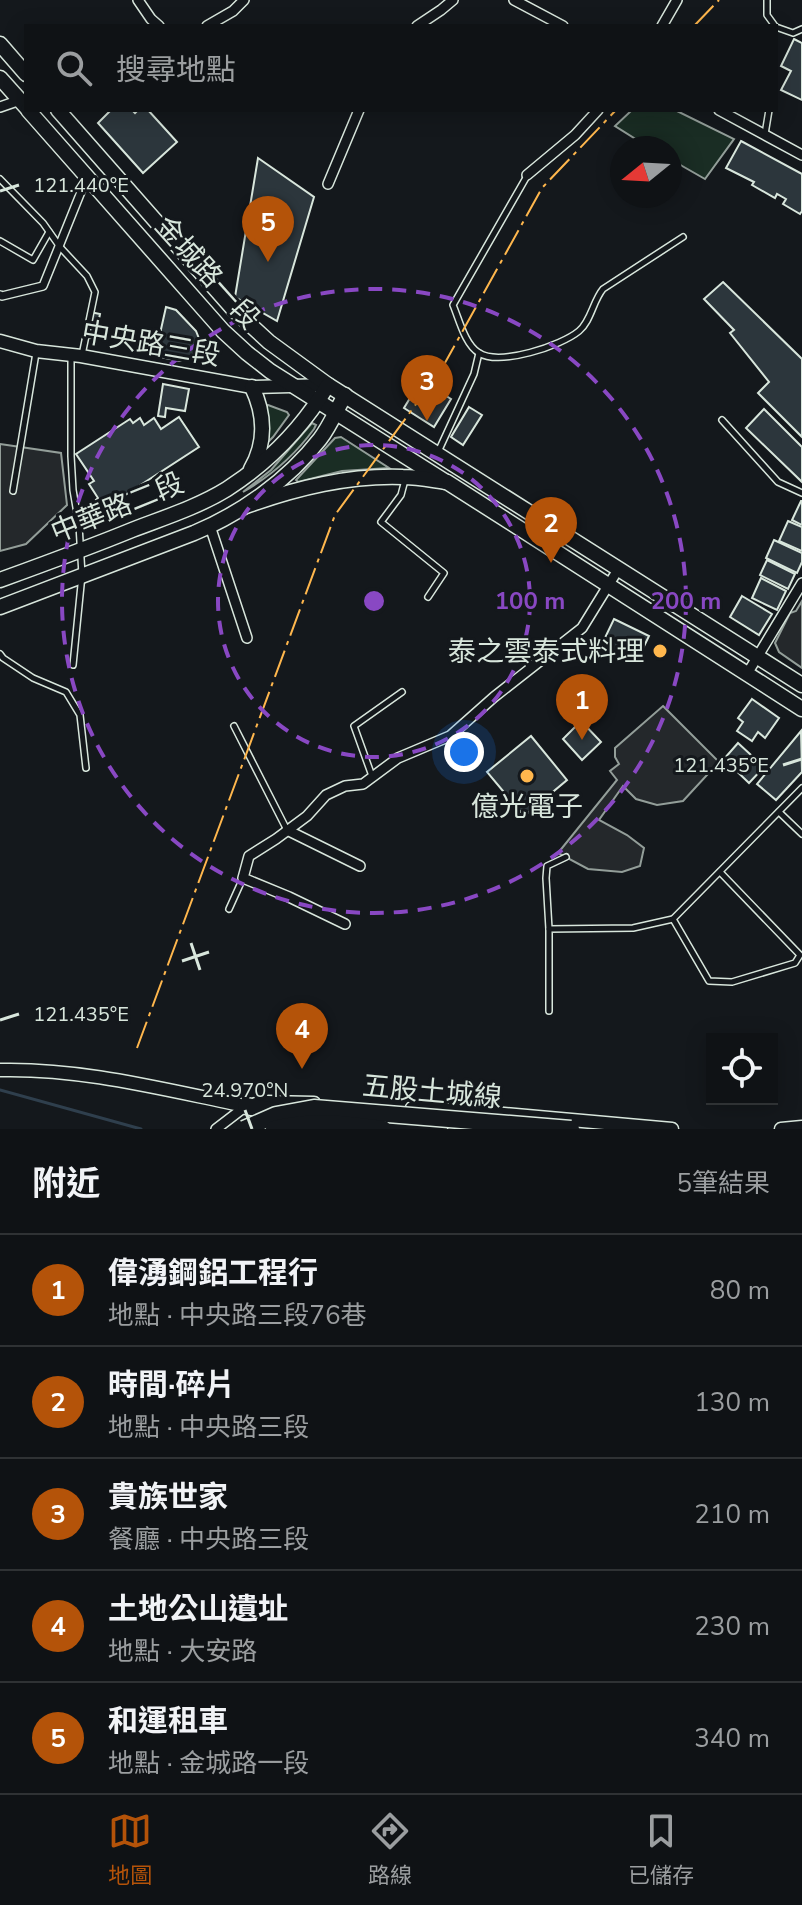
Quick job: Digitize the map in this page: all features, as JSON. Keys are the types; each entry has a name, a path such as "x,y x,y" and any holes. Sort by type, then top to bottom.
{"highway":[{"path":"246,1106 382,1127 439,1129"},
{"name":"五股土城線","path":"244,1129 276,1115 314,1108 571,1129"},
{"name":"五股土城線","path":"274,1129 316,1122 382,1127"}],"main road":[{"path":"0,44 24,72"},
{"name":"金城路一段","path":"0,78 24,103"},
{"name":"金城路一段","path":"32,112 234,342 270,371 295,386"},
{"name":"金城路一段","path":"60,112 233,309 279,351 328,385"},
{"path":"328,385 802,685"},
{"name":"中華路二段","path":"0,580 81,551 226,490 288,439 303,423 328,385"},
{"path":"295,386 802,709"},
{"path":"249,473 258,457 262,421 259,402 252,387"},
{"path":"246,506 306,454 324,433 345,395"},
{"path":"246,506 329,482 406,477 447,482"},
{"name":"中華路二段","path":"0,607 210,526 246,506"}],"street":[{"path":"138,0 157,24"},
{"path":"210,24 233,11 244,0"},
{"path":"420,24 453,0"},
{"path":"663,24 677,0"},
{"path":"519,2 559,24"},
{"path":"0,107 24,104"},
{"path":"328,184 358,112"},
{"path":"527,175 575,135 596,112"},
{"path":"723,112 802,155"},
{"path":"0,295 43,286 88,177"},
{"name":"中央路三段","path":"0,341 36,351 76,355 252,387 328,385"},
{"path":"210,526 247,638"},
{"path":"345,924 243,878 249,856 307,816 326,795 345,786 363,784 398,758 450,736 582,628 619,568"},
{"path":"747,674 802,583"},
{"path":"287,830 360,866"},
{"path":"0,1070 35,1069 93,1076 246,1106 289,1129"},
{"path":"216,1129 246,1106 267,1102 470,1111 672,1129"},
{"path":"781,1129 802,1127"}],"lane":[{"path":"767,0 767,15 773,24"},
{"path":"778,28 793,33 802,29"},
{"path":"765,135 769,112"},
{"path":"527,175 453,305 469,341 479,353 503,358 523,355 565,340 586,322 603,289 683,237"},
{"path":"0,179 43,223 87,276 95,292 76,355 71,456 82,575 73,665"},
{"path":"0,241 33,260 49,232"},
{"path":"13,491 36,351"},
{"path":"437,452 474,374 479,353"},
{"path":"722,420 778,482 802,493"},
{"path":"406,477 401,495 381,522 444,573 428,597"},
{"path":"0,654 33,678 66,692 80,715 86,768"},
{"path":"372,777 354,726 402,692"},
{"path":"234,726 287,830"},
{"path":"549,929 633,928 673,919 802,788"},
{"path":"779,812 802,834"},
{"path":"549,1011 547,866 566,857"},
{"path":"673,919 709,981 732,982 795,963 800,955 720,872"},
{"path":"229,909 243,878"}],"green space":[{"path":"630,112 679,112 734,139 705,179 682,166 682,136 631,136 615,126"},
{"path":"268,405 289,415 266,444 266,407"},
{"path":"312,423 316,425 314,429 291,456 243,492 271,470"},
{"path":"341,437 389,468 342,471 296,480 335,438"}],"shaded area":[{"path":"0,444 61,453 67,505 26,544 0,551"},
{"path":"802,601 802,668 779,652 775,643 790,613 796,611"},
{"path":"663,706 719,762 683,801 657,805 636,799 623,786 599,820 644,848 640,866 622,872 588,869 558,853 617,780 610,771 619,764 615,748"}],"building":[{"path":"794,39 802,43 802,100 781,90 791,71 781,66"},
{"path":"109,112 150,112 177,142 143,173 98,123"},
{"path":"741,141 802,174 800,214 783,204 786,199 777,194 775,198 752,185 754,182 726,168"},
{"path":"258,158 314,197 277,321 235,297"},
{"path":"723,282 802,359 802,437 758,393 769,382 730,333 734,330 704,299"},
{"path":"166,307 176,310 196,331 200,341 198,349 189,358 180,361 155,356"},
{"path":"90,312 100,314 95,339 85,337"},
{"path":"421,380 451,399 434,427 404,408"},
{"path":"163,384 189,389 185,411 166,408 165,417 158,416"},
{"path":"469,407 482,415 463,445 451,437"},
{"path":"764,409 802,447 802,482 746,428"},
{"path":"179,417 199,447 102,510 89,484 94,481 76,454 130,419 133,423 140,418 144,425 154,418 161,429"},
{"path":"802,501 802,525 792,520"},
{"path":"788,521 802,527 802,551 779,541"},
{"path":"774,540 802,553 797,573 766,558"},
{"path":"767,560 795,574 788,589 760,575"},
{"path":"761,578 786,591 777,610 752,598"},
{"path":"742,596 772,614 759,635 730,617"},
{"path":"614,619 649,636 636,663 601,646"},
{"path":"752,699 779,718 765,738 758,732 752,741 737,731 743,722 738,718"},
{"path":"581,721 601,742 582,760 563,739"},
{"path":"801,731 802,772 776,800 757,784"},
{"name":"億光電子","path":"531,736 567,780 524,816 487,772"},
{"path":"738,743 764,767 749,783 724,759"}],"waterway":[{"path":"0,1090 141,1129"}],"power":[{"path":"696,24 719,0"},
{"path":"137,1048 335,515 441,370 542,188 614,112"}],"place":[{"name":"和運租車","path":"268,262"},
{"name":"貴族世家","path":"427,421"},
{"name":"時間·碎片","path":"551,563"},
{"name":"泰之雲泰式料理","path":"660,651"},
{"name":"偉湧鋼鋁工程行","path":"582,740"},
{"name":"億光電子","path":"527,776"},
{"name":"土地公山遺址","path":"302,1069"}]}
